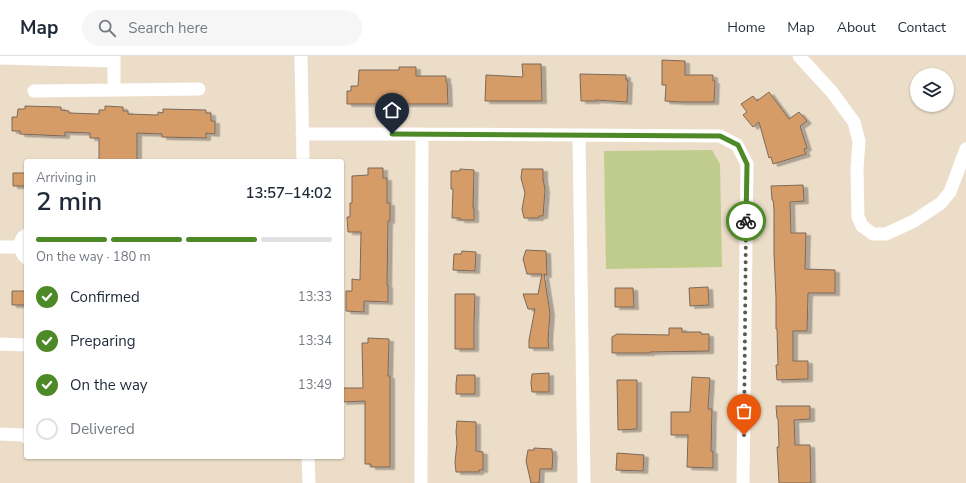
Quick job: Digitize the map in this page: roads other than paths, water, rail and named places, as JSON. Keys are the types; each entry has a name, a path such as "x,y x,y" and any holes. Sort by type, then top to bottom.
{"street":[{"path":"301,56 303,159"},
{"path":"799,56 832,92 854,122 859,141 857,169 858,217 862,226 873,234 886,234 914,221 940,203 950,192 966,149"},
{"path":"0,58 114,58 114,90"},
{"path":"34,92 199,89"},
{"path":"302,134 720,136 738,145 747,164 743,483"},
{"path":"421,483 422,134"},
{"path":"579,135 584,483"},
{"path":"0,247 23,252 24,236"},
{"path":"0,344 24,345"},
{"path":"0,434 24,435"},
{"path":"308,459 309,483"}]}
